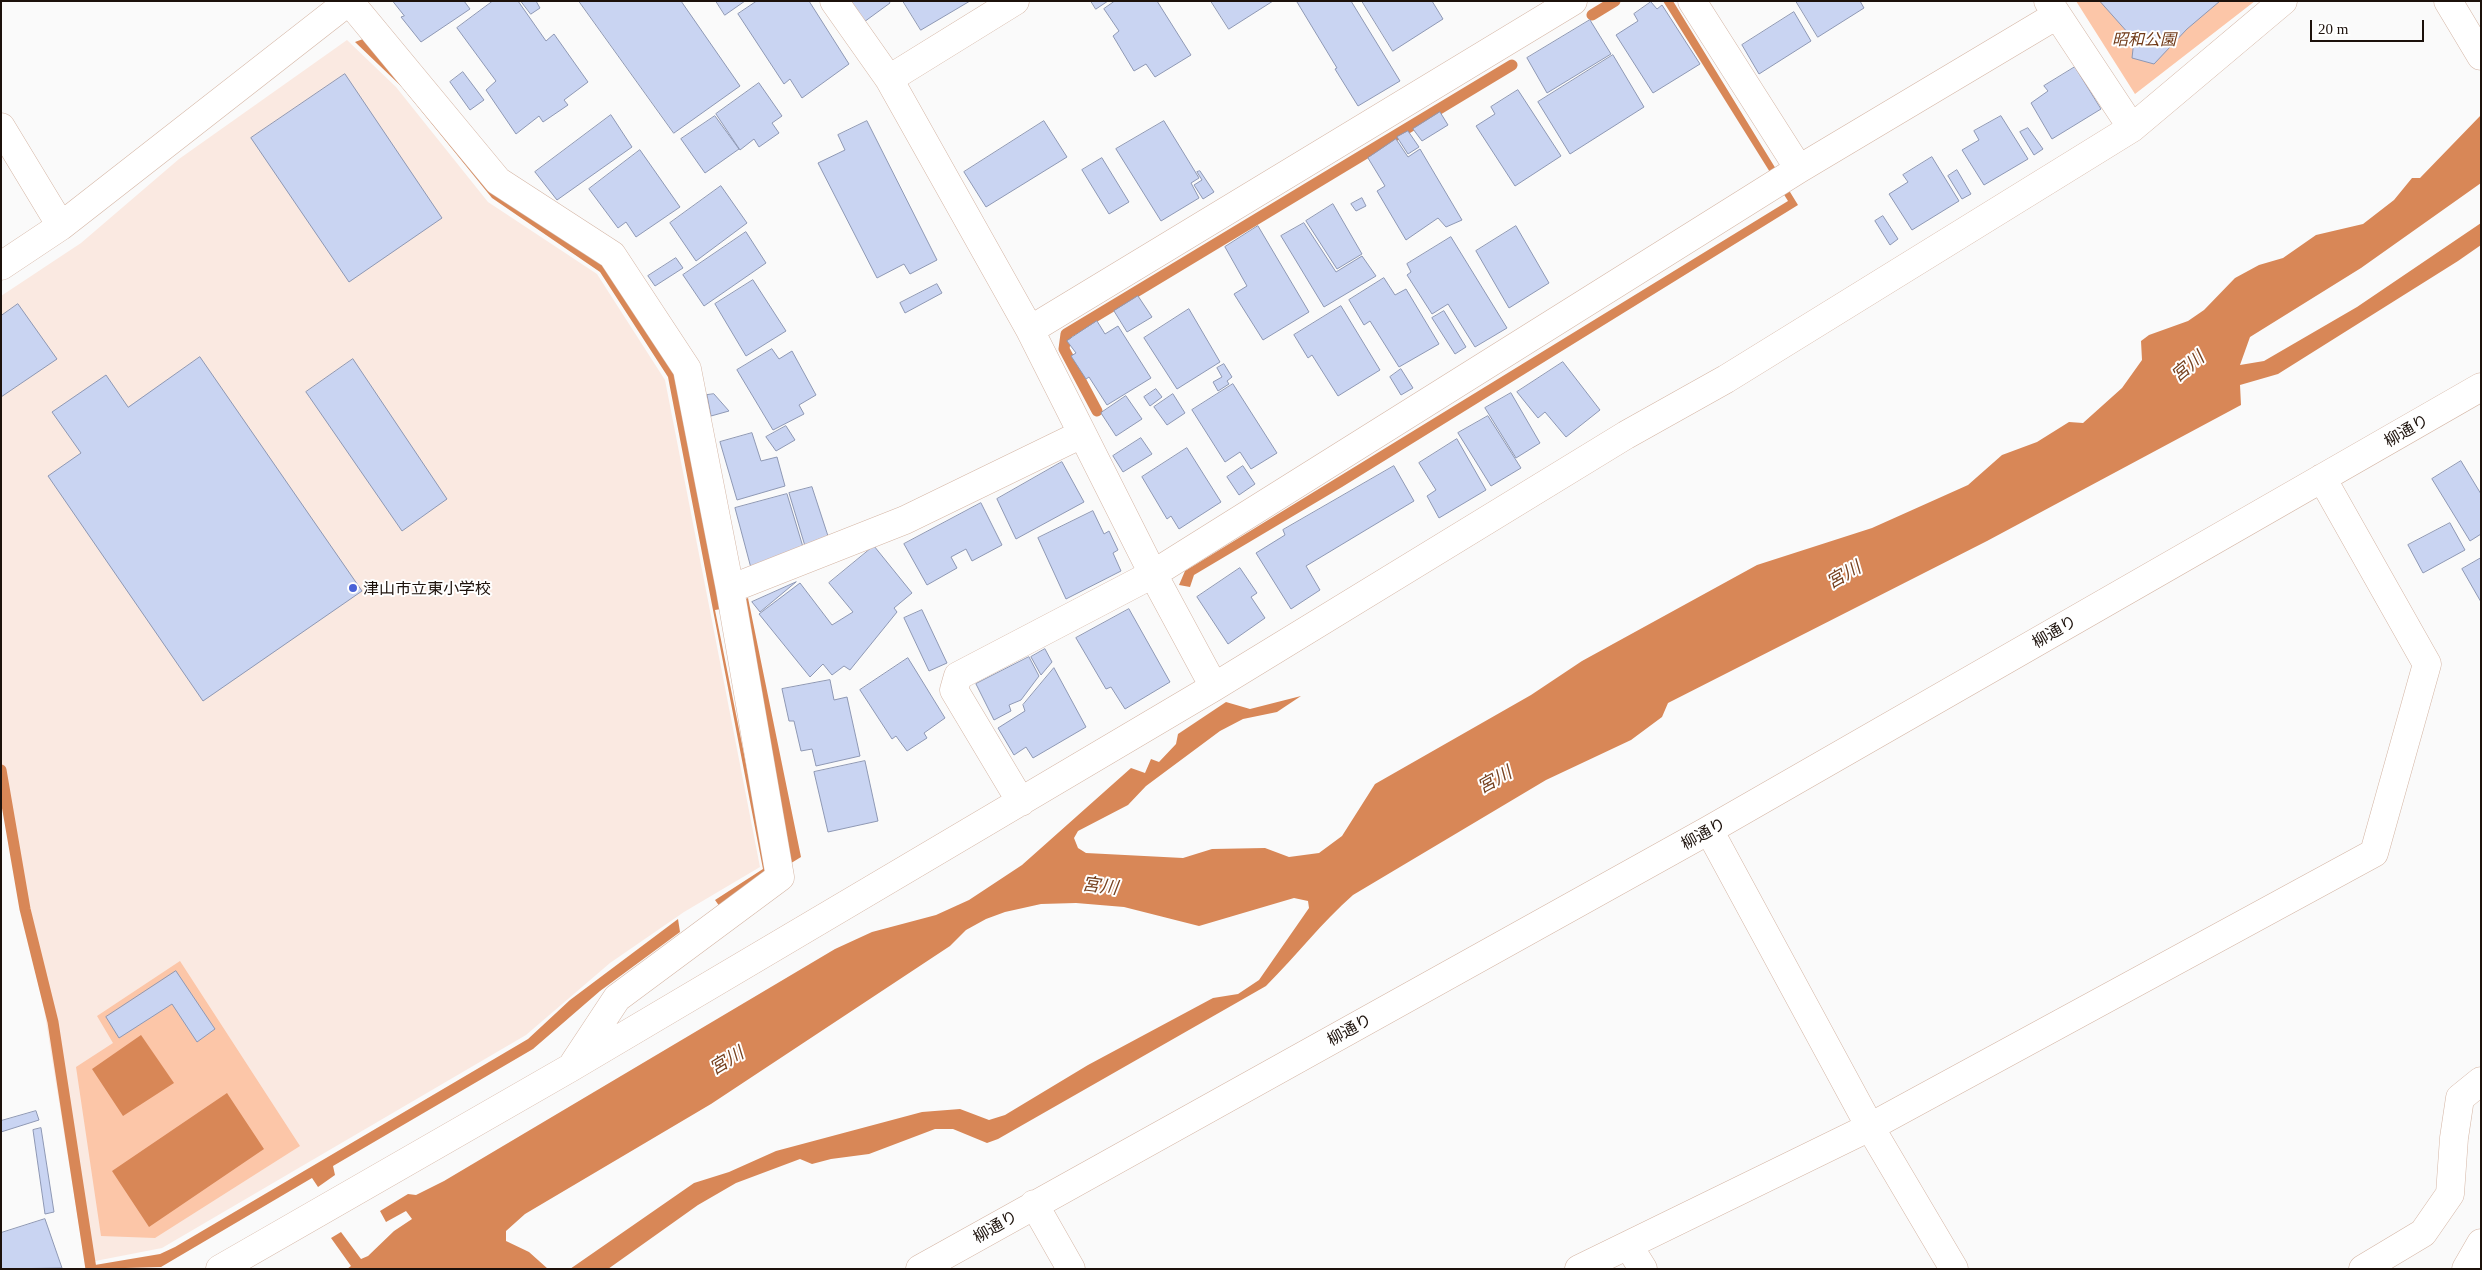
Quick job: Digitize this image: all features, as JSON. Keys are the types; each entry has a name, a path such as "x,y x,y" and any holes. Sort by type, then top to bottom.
{"street":[{"path":"1,266 61,226 349,1 498,181 612,256 687,368 730,589 780,877 617,998 570,1068"},
{"path":"834,1 889,79 1030,330 1153,574 1214,687"},
{"path":"889,79 1015,1"},
{"path":"1030,330 1573,1"},
{"path":"1692,1 1799,169"},
{"path":"220,1269 570,1068 1214,687 1626,436 1726,379 2132,128 2283,1"},
{"path":"2448,1 2481,56"},
{"path":"1020,802 954,690 958,676 1153,574 2052,8 2132,128"},
{"path":"1,128 61,226"},
{"name":"柳通り","path":"920,1269 1709,830 2481,388"},
{"path":"730,589 904,520 1082,434"},
{"path":"1579,1269 1870,1127 2374,853 2427,664 2322,478"},
{"path":"1709,830 1870,1127 1954,1269"},
{"path":"2370,1267 2424,1233 2450,1194 2454,1138 2460,1098 2481,1081"},
{"path":"1034,1204 1071,1269"},
{"path":"2466,1269 2481,1243"},
{"path":"1628,1245 1642,1269"}],"shaded area":[{"name":"津山市立東小学校","path":"347,40 396,87 488,202 597,274 665,380 760,867 684,912 610,963 526,1035 162,1248 85,1263 44,1009 21,910 1,795 1,296 81,243 179,159"}],"green space":[{"name":"昭和公園","path":"2076,1 2255,1 2135,94"},
{"path":"180,961 300,1146 155,1238 101,1236 76,1067 113,1043 97,1016"}],"water":[{"path":"1663,1 1673,1 1798,205 1342,487 1194,575 1190,587 1179,585 1185,571 1788,201"},
{"path":"363,39 393,65 605,264 674,368 738,602 748,598 801,857 720,907 715,900 763,869 668,377 600,272 492,198 402,87 355,42","holes":["721,609 767,868 715,610"]},
{"name":"宮川","path":"2481,115 2481,183 2361,268 2250,337 2240,365 2264,361 2357,307 2481,223 2481,245 2458,261 2278,374 2240,385 2241,405 1987,541 1668,703 1662,717 1631,740 1546,780 1353,895 1266,986 998,1139 987,1143 953,1129 935,1129 869,1154 831,1159 812,1164 800,1159 736,1183 698,1205 608,1269 570,1269 694,1183 729,1172 776,1151 922,1112 960,1109 989,1120 1005,1115 1088,1065 1213,998 1238,994 1259,980 1309,908 1308,901 1294,898 1199,926 1124,907 1076,903 1041,904 1005,912 986,919 966,930 950,946 711,1104 525,1214 506,1231 506,1241 529,1252 548,1269 347,1269 351,1266 331,1238 341,1232 361,1259 368,1256 394,1231 412,1219 406,1211 386,1222 380,1211 408,1194 416,1195 444,1181 835,949 872,932 936,915 969,900 1022,865 1131,768 1145,773 1151,759 1159,762 1176,744 1178,734 1226,702 1250,709 1301,696 1277,712 1243,719 1220,731 1146,786 1128,805 1078,831 1074,838 1078,848 1086,853 1183,858 1212,849 1265,848 1289,857 1319,853 1342,836 1375,784 1531,695 1582,661 1757,565 1872,528 1968,485 2002,455 2037,442 2069,422 2083,423 2122,388 2142,360 2141,341 2149,335 2188,321 2204,310 2235,278 2259,265 2283,258 2316,235 2363,224 2394,200 2412,178 2420,178"},
{"path":"678,919 680,932 600,991 533,1049 333,1166 335,1175 318,1187 312,1178 161,1267 89,1269 89,1266 160,1254 175,1247 528,1039 570,1000"},
{"path":"141,1035 174,1083 123,1116 92,1069"},
{"path":"227,1093 264,1149 149,1227 112,1171"}],"building":[{"path":"393,1 464,1 470,9 421,42 401,17 404,16"},
{"path":"493,1 518,1 546,41 554,34 588,82 564,100 568,105 543,122 539,116 516,134 486,90 496,81 457,28"},
{"path":"521,1 536,1 540,8 531,14"},
{"path":"579,1 681,1 740,86 674,133"},
{"path":"716,1 745,1 725,15"},
{"path":"757,1 809,1 849,64 802,98 790,79 784,84 738,14"},
{"path":"850,1 889,1 890,3 864,22"},
{"path":"903,1 970,1 921,30"},
{"path":"1091,1 1108,1 1096,9"},
{"path":"1115,1 1157,1 1191,55 1155,77 1146,64 1134,71 1113,36 1119,31 1104,9"},
{"path":"1211,1 1273,1 1229,29"},
{"path":"1351,1 1400,81 1358,106 1297,2"},
{"path":"1362,1 1432,1 1443,19 1393,51"},
{"path":"1796,1 1860,1 1864,8 1818,37"},
{"path":"2100,1 2220,1 2187,29 2154,64 2132,58 2134,40"},
{"path":"1651,2 1657,9 1662,5 1700,64 1653,93 1616,35 1638,21 1634,14"},
{"path":"1794,12 1811,41 1759,74 1742,45"},
{"path":"1590,20 1611,54 1547,93 1527,58"},
{"path":"1613,55 1644,107 1570,154 1538,102"},
{"path":"2075,67 2101,109 2052,139 2031,103 2048,91 2044,86"},
{"path":"463,72 484,100 470,110 450,82"},
{"path":"345,74 442,218 349,282 251,138"},
{"path":"759,83 782,116 772,123 779,133 759,147 754,139 740,150 716,114"},
{"path":"1518,90 1561,156 1515,186 1476,126 1495,114 1491,107"},
{"path":"1440,112 1448,125 1422,141 1413,129"},
{"path":"611,115 632,147 557,200 535,172"},
{"path":"715,116 739,149 705,173 681,139"},
{"path":"2001,116 2028,159 1984,185 1962,150 1979,140 1974,131"},
{"path":"867,121 937,260 910,274 904,264 877,278 818,163 845,150 838,135"},
{"path":"1044,121 1067,157 986,207 964,172"},
{"path":"1164,121 1199,178 1191,183 1199,198 1161,221 1116,149"},
{"path":"2028,128 2043,149 2034,155 2020,132"},
{"path":"1408,131 1419,147 1408,154 1397,137"},
{"path":"1396,139 1408,157 1420,149 1462,220 1446,227 1438,218 1406,240 1377,191 1385,186 1368,158"},
{"path":"640,150 680,207 636,237 626,222 618,228 589,189"},
{"path":"1932,157 1959,201 1912,230 1889,194 1908,182 1903,175"},
{"path":"1102,158 1129,202 1109,214 1082,170"},
{"path":"1957,170 1971,194 1962,199 1948,176"},
{"path":"1200,171 1214,192 1203,199 1194,185 1202,180 1197,172"},
{"path":"721,186 747,223 696,261 670,223"},
{"path":"1362,198 1366,206 1356,211 1351,204"},
{"path":"1333,204 1362,254 1337,269 1306,221"},
{"path":"1883,216 1898,239 1890,245 1875,221"},
{"path":"1304,223 1336,272 1362,256 1376,276 1324,307 1281,236"},
{"path":"1258,226 1309,312 1263,340 1234,294 1247,286 1225,247"},
{"path":"1516,226 1549,283 1509,308 1476,251"},
{"path":"746,232 766,263 704,306 683,275"},
{"path":"1451,237 1507,328 1475,347 1448,304 1432,314 1407,275 1411,272 1407,264"},
{"path":"676,258 683,268 655,286 648,276"},
{"path":"1384,278 1395,295 1406,289 1439,344 1399,367 1370,321 1364,325 1349,300"},
{"path":"753,280 786,331 746,356 715,304"},
{"path":"937,284 942,293 905,313 900,303"},
{"path":"1138,296 1152,317 1127,332 1114,311"},
{"path":"18,304 57,359 1,397 1,316"},
{"path":"1341,306 1380,370 1338,396 1312,355 1308,358 1294,335"},
{"path":"1189,309 1220,362 1177,389 1144,338"},
{"path":"1444,311 1466,347 1455,354 1432,318"},
{"path":"1097,321 1105,334 1118,326 1151,378 1107,405 1089,377 1086,379 1071,356 1076,353 1067,341"},
{"path":"772,349 779,359 792,351 816,395 799,405 804,414 773,430 737,370"},
{"path":"200,357 362,591 203,701 48,476 81,453 52,412 106,375 128,407"},
{"path":"353,359 447,499 402,531 306,392"},
{"path":"1563,362 1600,410 1566,437 1545,412 1538,418 1517,392"},
{"path":"1224,364 1232,377 1227,381 1229,384 1218,391 1213,382 1222,377 1217,368"},
{"path":"1401,369 1413,388 1401,395 1390,377"},
{"path":"1233,384 1277,453 1251,469 1240,452 1225,462 1192,410"},
{"path":"1156,389 1162,397 1150,406 1144,397"},
{"path":"1511,393 1540,443 1516,458 1485,408"},
{"path":"714,394 729,411 711,416 707,395"},
{"path":"1173,394 1185,413 1167,425 1154,407"},
{"path":"1126,396 1142,419 1116,436 1101,413"},
{"path":"1488,416 1521,468 1491,486 1458,433"},
{"path":"786,426 795,440 776,451 766,437"},
{"path":"752,433 761,461 777,457 785,486 737,500 720,442"},
{"path":"1141,438 1152,454 1123,472 1113,456"},
{"path":"1457,439 1486,490 1439,518 1427,496 1436,490 1419,463"},
{"path":"1187,448 1221,502 1179,529 1171,516 1167,519 1142,477"},
{"path":"2461,461 2481,494 2481,534 2470,541 2432,479"},
{"path":"1062,462 1084,502 1016,539 997,499"},
{"path":"1243,466 1255,484 1239,495 1227,477"},
{"path":"1394,466 1414,501 1306,566 1320,590 1291,609 1256,553 1285,535 1283,530"},
{"path":"812,487 828,536 805,546 789,493"},
{"path":"787,494 803,547 751,568 735,508"},
{"path":"981,503 1002,545 972,561 966,549 951,557 957,568 927,585 904,544"},
{"path":"1093,511 1104,534 1109,531 1118,550 1113,553 1121,571 1066,599 1038,538"},
{"path":"2450,523 2465,550 2423,573 2408,545"},
{"path":"874,546 912,593 894,608 897,612 850,670 844,666 832,675 823,664 810,677 759,614 800,583 832,625 853,612 829,583"},
{"path":"2481,558 2481,602 2462,569"},
{"path":"1240,568 1257,593 1251,597 1265,618 1228,644 1197,597"},
{"path":"796,582 760,612 752,602"},
{"path":"1129,609 1170,682 1125,709 1111,687 1106,689 1076,638"},
{"path":"922,610 947,663 929,671 904,618"},
{"path":"1045,649 1052,662 1041,675 1031,657"},
{"path":"1029,657 1039,676 1021,700 1009,705 1011,711 994,720 976,684"},
{"path":"908,658 945,718 924,733 927,738 907,751 896,736 892,739 860,690"},
{"path":"1054,668 1086,727 1033,758 1026,747 1014,755 998,728 1025,711 1023,705"},
{"path":"830,680 834,700 847,697 860,756 816,766 812,749 801,751 794,721 789,721 782,689"},
{"path":"865,761 878,821 828,832 814,772"},
{"path":"176,971 215,1029 197,1042 172,1004 119,1038 106,1017"},
{"path":"36,1111 39,1120 1,1132 1,1121"},
{"path":"41,1128 54,1212 45,1214 33,1130"},
{"path":"45,1219 62,1268 1,1269 1,1233"}],"waterway":[{"path":"1592,15 1615,1"},
{"path":"1097,411 1064,349 1066,334 1512,65"},
{"path":"1,770 25,909 53,1022 91,1269"}],"place":[{"name":"津山市立東小学校","path":"353,588"}]}
